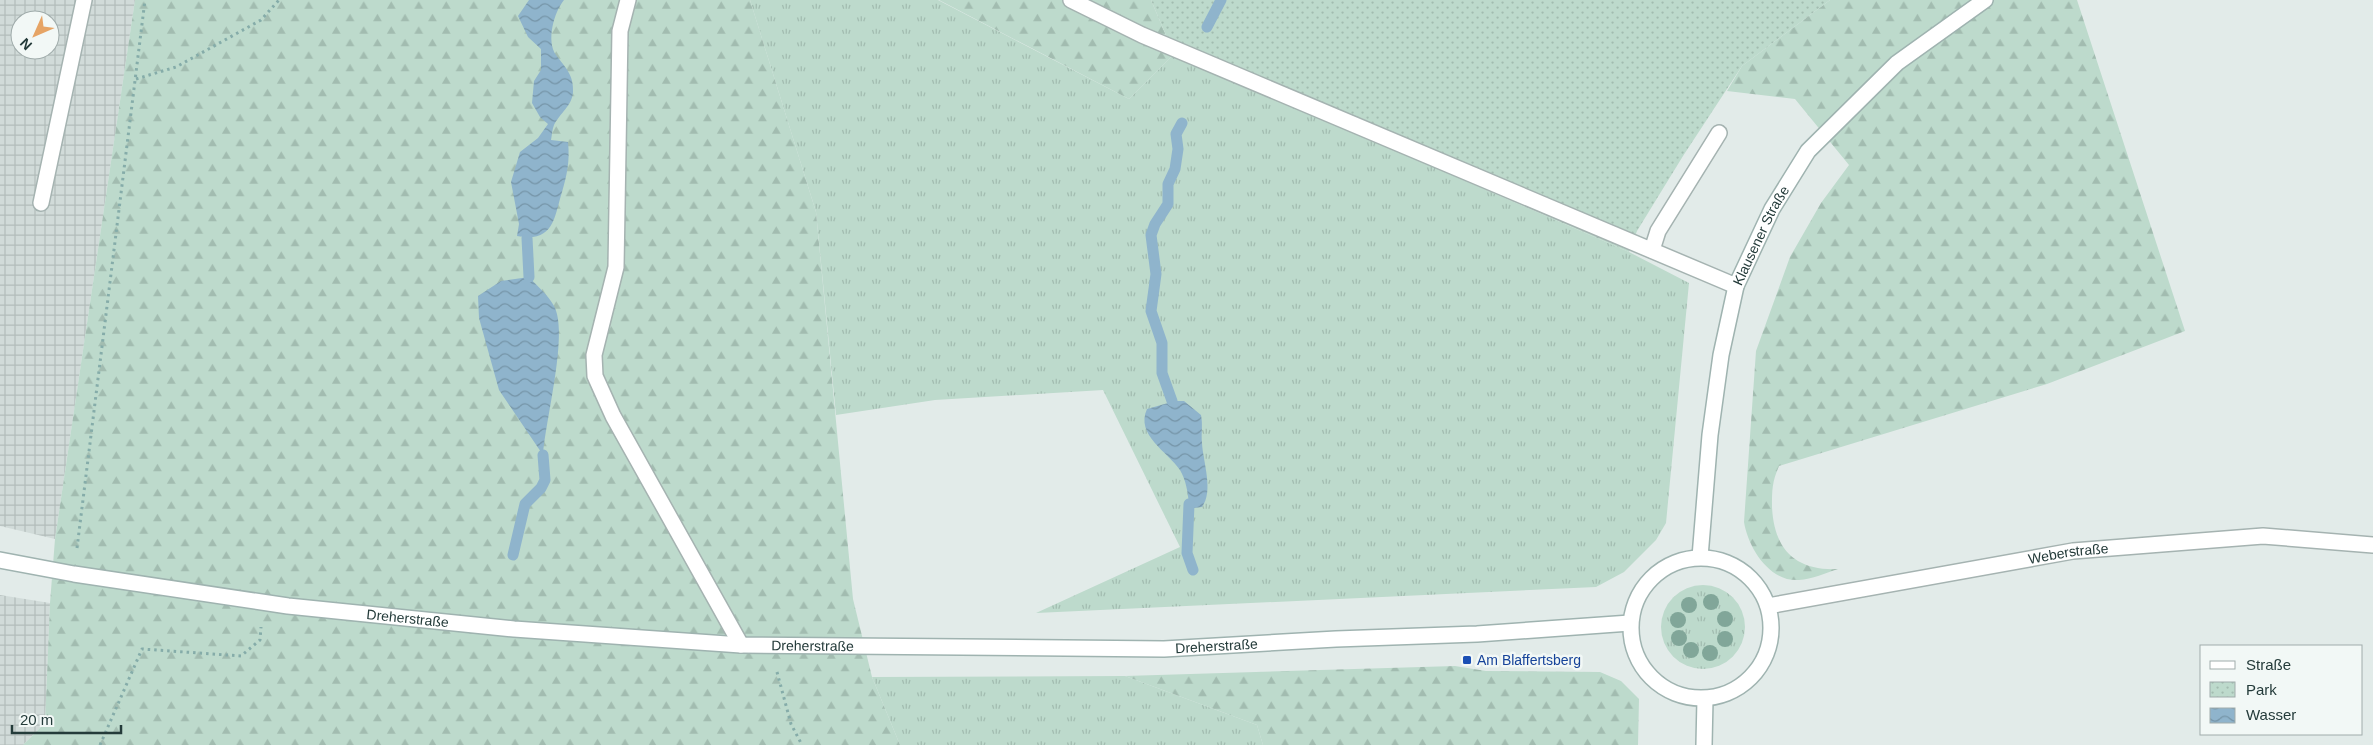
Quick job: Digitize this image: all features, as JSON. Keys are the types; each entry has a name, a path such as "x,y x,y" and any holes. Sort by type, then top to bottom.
{"main road":[{"path":"41,203 84,0"},
{"path":"628,0 620,41 616,268 594,354 595,376 613,416 741,645"},
{"path":"1071,0 1142,36 1736,286"},
{"name":"Klausener Straße","path":"1700,557 1710,435 1721,356 1736,286 1772,209 1808,151 1896,63 1985,0"},
{"path":"1652,250 1658,231 1719,133"},
{"name":"Weberstraße","path":"1768,606 2073,551 2263,536 2373,544"},
{"path":"1700,557 1722,560 1742,571 1758,587 1768,606 1772,624 1770,643 1759,668 1739,688 1723,696 1705,699 1681,696 1659,686 1643,668 1632,647 1630,623 1635,602 1645,584 1660,570 1673,563 1700,557"},
{"name":"Dreherstraße","path":"0,560 74,574 262,602 514,629 741,645 1164,649 1477,634 1630,623"},
{"path":"1704,745 1705,699"}],"path":[{"path":"74,574 146,0"},
{"path":"136,79 176,67 253,25 261,20 279,0"},
{"path":"100,745 142,649 241,656 260,640 262,602"},
{"path":"770,645 791,724 802,745"}],"shaded area":[{"path":"0,0 135,0 55,539 0,526"},
{"path":"0,595 50,603 45,723 23,745 0,745"}],"green space":[{"path":"135,0 750,0 816,212 853,599 872,677 900,745 23,745 45,723 50,603 55,539"},
{"path":"750,0 938,0 1129,99 1174,54 1629,252 1689,283 1666,523 1656,540 1624,572 1596,587 1036,613 1180,547 1103,390 935,400 836,415 816,212"},
{"path":"939,0 1151,0 1174,54 1129,99"},
{"path":"1151,0 1830,0 1742,66 1637,231 1629,252 1174,54"},
{"path":"1830,0 2077,0 2185,331 2047,384 1779,466 1773,486 1772,507 1777,535 1782,546 1799,561 1810,566 1823,569 1838,569 1799,580 1788,579 1769,569 1755,552 1746,532 1744,522 1756,351 1790,257 1821,203 1849,165 1795,99 1727,91 1742,66"},
{"path":"1703,585 1719,588 1733,597 1742,611 1745,627 1742,643 1733,657 1719,666 1703,669 1687,666 1673,657 1664,643 1661,627 1664,611 1673,597 1687,588"},
{"path":"1455,666 1486,671 1600,672 1621,681 1639,699 1638,745 1263,745 1257,725 1125,676"},
{"path":"1125,676 1257,725 1263,745 900,745 872,677"}],"water":[{"path":"529,0 564,0 554,19 552,42 556,55 566,67 570,76 573,92 568,105 556,121 552,131 551,140 568,142 569,155 568,168 557,211 545,232 539,236 529,237 517,236 519,224 511,182 520,152 538,138 548,124 540,117 532,103 534,81 541,70 541,49 528,37 518,16"},
{"path":"529,277 552,302 558,319 558,356 543,455 499,390 479,318 478,296 501,281"},
{"path":"1175,401 1184,401 1201,415 1202,443 1208,485 1202,507 1194,508 1189,504 1185,482 1180,470 1154,442 1145,427 1144,418 1147,409"}],"waterway":[{"path":"1207,27 1221,0"},
{"path":"1172,401 1162,373 1162,343 1151,311 1156,274 1151,235 1155,224 1168,204 1168,184 1175,169 1178,149 1176,134 1182,123"},
{"path":"527,238 529,277"},
{"path":"513,555 525,504 541,488 545,480 543,455"},
{"path":"1189,504 1187,553 1193,570"}],"place":[{"name":"Am Blaffertsberg","path":"1467,660"}]}
